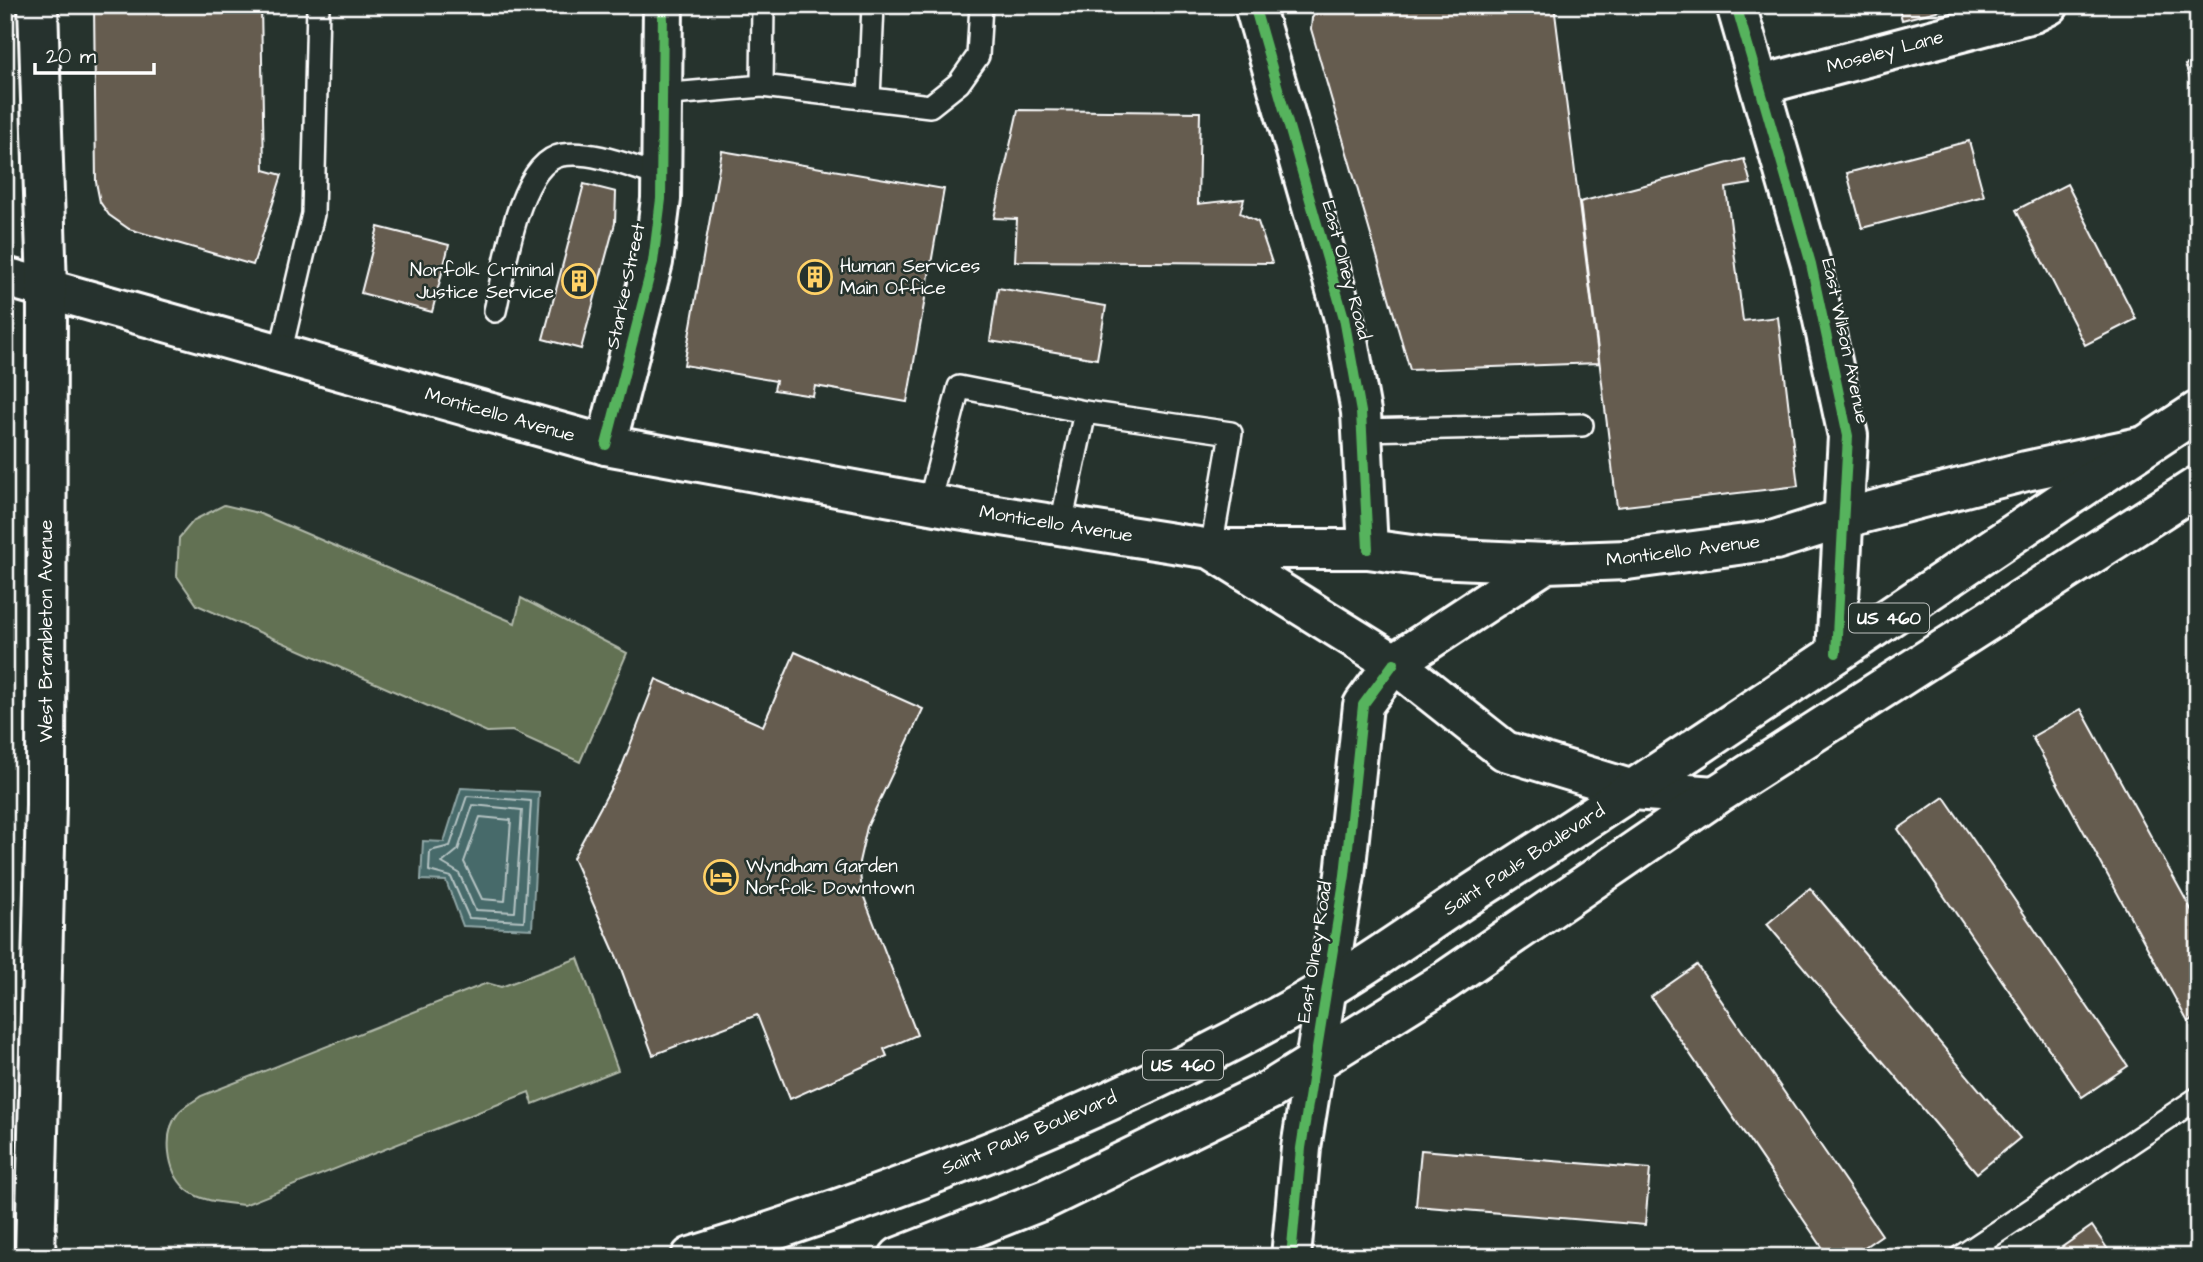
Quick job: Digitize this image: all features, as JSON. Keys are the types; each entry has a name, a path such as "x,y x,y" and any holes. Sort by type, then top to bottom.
{"main road":[{"name":"West Brambleton Avenue","path":"35,1257 45,872 47,288 38,5"},
{"name":"Starke Street","path":"606,445 653,262 661,176 663,5"},
{"name":"East Olney Road","path":"1254,5 1344,317 1362,430 1367,549"},
{"name":"East Wilson Avenue","path":"1736,5 1811,264 1848,436 1836,653"},
{"name":"Moseley Lane","path":"1761,85 2033,13 2049,5"},
{"name":"Monticello Avenue","path":"5,277 606,445 929,503 1211,549 1367,549 1433,558 1546,563 1627,560 1774,540 1845,518 2026,471 2144,446"},
{"name":"Monticello Avenue","path":"1633,790 2198,411"},
{"name":"US 460","path":"899,1257 1055,1195 1270,1090 1445,981 1715,796 2198,486"},
{"name":"Monticello Avenue","path":"1211,549 1394,663 1505,751 1633,790 1715,796"},
{"path":"1394,663 1546,563"},
{"name":"East Olney Road","path":"1291,1257 1301,1148 1345,875 1363,705 1394,663"},
{"name":"Saint Pauls Boulevard","path":"691,1257 871,1198 1004,1145 1172,1071 1327,989 1633,790"}],"lane":[{"path":"281,354 313,214 318,5"},
{"path":"762,86 763,5"},
{"path":"869,99 873,5"},
{"path":"661,95 762,86 930,106 960,83 978,56 981,5"},
{"path":"495,311 523,193 541,165 560,155 587,155 661,176"},
{"path":"929,503 959,387 1085,412 1231,433 1211,549"},
{"path":"1061,524 1085,412"},
{"path":"1362,430 1581,425"},
{"path":"1960,1257 2198,1098"}],"green space":[{"path":"224,505 258,513 515,623 521,598 627,653 580,762 512,731 487,732 197,605 177,576 179,538 194,520"},
{"path":"578,958 618,1070 533,1104 529,1092 244,1205 198,1197 186,1189 174,1173 169,1152 170,1130 181,1110 201,1096 487,983 501,987"}],"water":[{"path":"461,788 539,792 532,929 463,926 446,881 421,880 423,841 444,842"}],"building":[{"path":"94,5 261,5 264,170 282,175 253,265 129,229 109,215 100,202 96,182"},
{"path":"1322,5 1554,5 1599,363 1410,370 1311,29 1312,18"},
{"path":"1898,5 1960,5 1902,20"},
{"path":"2198,60 2198,91 2195,92 2185,65"},
{"path":"1018,110 1200,112 1198,204 1244,199 1240,213 1258,222 1272,263 1015,261 1017,219 994,218"},
{"path":"1969,141 1984,196 1862,228 1847,173"},
{"name":"Human Services Main Office","path":"722,151 944,189 907,402 815,386 813,396 774,390 776,381 684,365"},
{"path":"1744,159 1751,184 1726,188 1743,321 1778,317 1798,486 1617,507 1580,202"},
{"name":"Norfolk Criminal Justice Service","path":"584,184 616,192 615,223 581,349 543,339"},
{"path":"2067,184 2136,319 2085,345 2016,210"},
{"path":"378,227 449,245 432,312 361,293"},
{"path":"998,288 1106,306 1097,359 990,341"},
{"name":"Wyndham Garden Norfolk Downtown","path":"795,652 923,709 867,827 859,862 862,892 917,1035 884,1049 887,1056 790,1099 757,1015 653,1055 617,958 573,858 620,771 656,679 763,726"},
{"path":"2081,709 2198,922 2198,1017 2188,1022 2032,737"},
{"path":"1944,797 2128,1066 2082,1097 1898,829"},
{"path":"1810,888 2020,1138 1977,1173 1767,924"},
{"path":"1697,965 1882,1235 1850,1257 1829,1257 1651,997"},
{"path":"1421,1150 1650,1169 1645,1225 1416,1206"},
{"path":"2092,1226 2113,1257 2048,1257"}],"cycle path":[{"path":"606,445 653,262 661,199 663,5"},
{"path":"1254,5 1344,318 1361,412 1368,549"},
{"path":"1736,5 1811,264 1848,436 1836,653"},
{"path":"1291,1257 1301,1148 1345,875 1363,705 1394,663"}],"place":[{"name":"Human Services Main Office","path":"815,277"},
{"name":"Norfolk Criminal Justice Service","path":"579,281"},
{"name":"Wyndham Garden Norfolk Downtown","path":"721,877"}]}
